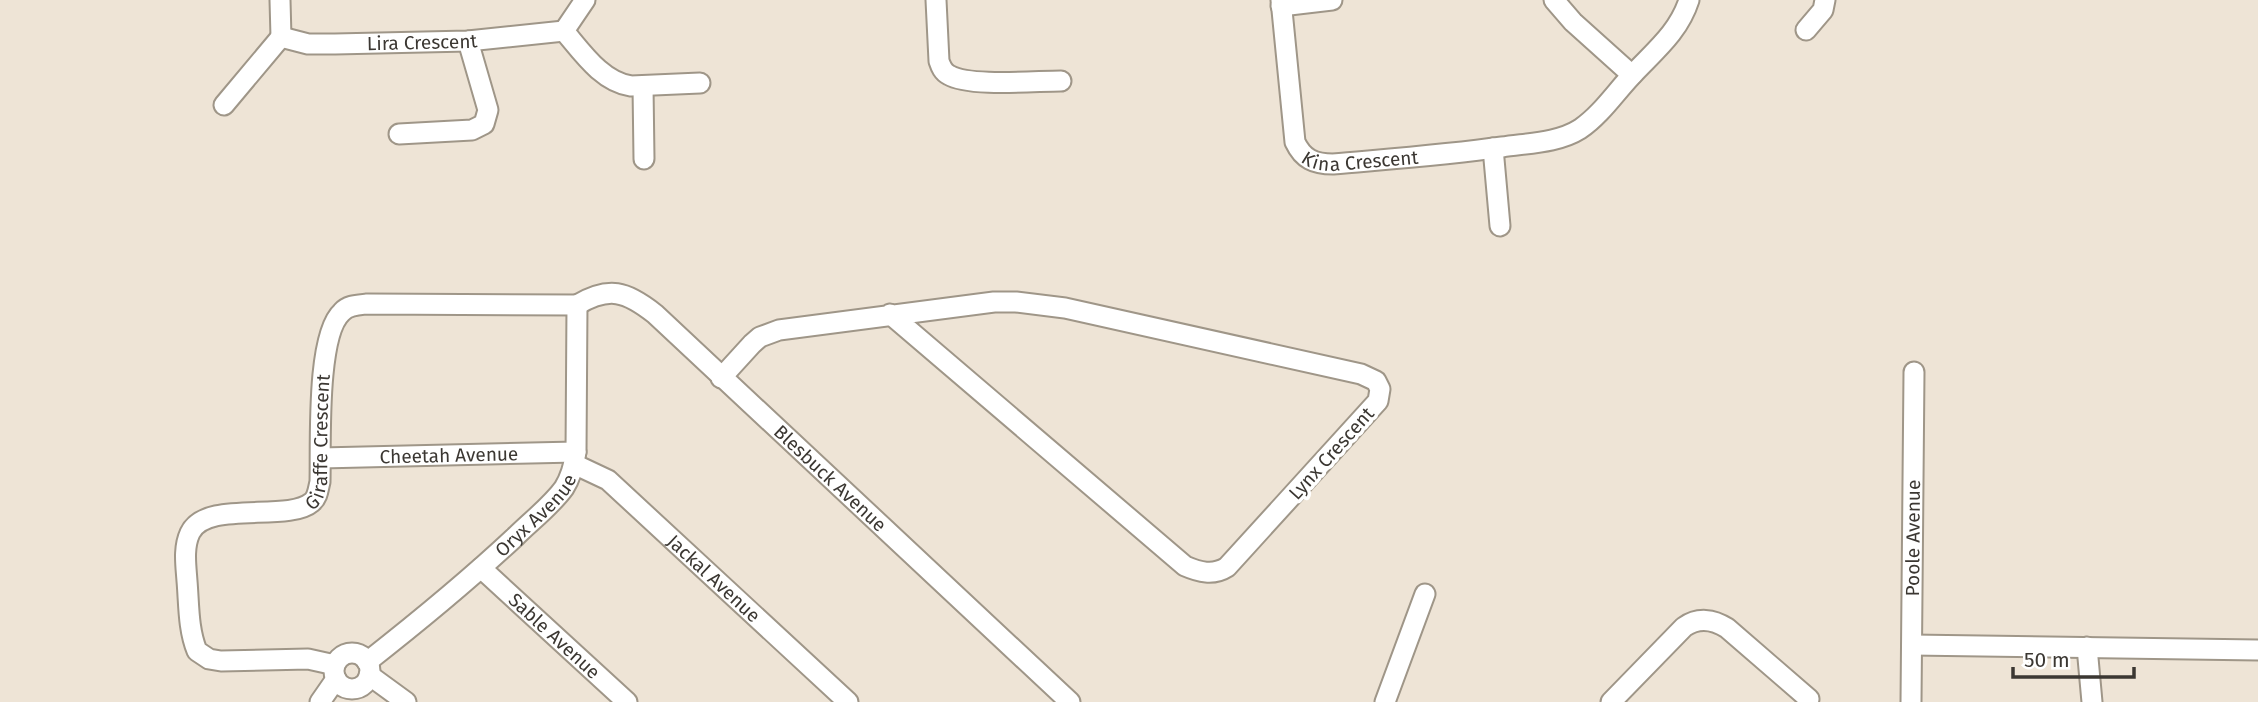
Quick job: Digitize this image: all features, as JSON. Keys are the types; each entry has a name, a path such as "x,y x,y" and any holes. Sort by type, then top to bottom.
{"street":[{"path":"224,105 281,37 280,0"},
{"path":"584,0 564,31 612,80 621,85 643,86 700,83"},
{"path":"936,0 939,61 950,76 981,81 1061,81"},
{"path":"1281,3 1332,0"},
{"path":"1554,0 1580,30 1632,75"},
{"name":"Kina Crescent","path":"1281,3 1295,142 1301,153 1309,159 1318,164 1333,164 1493,148 1565,136 1595,116 1678,27 1689,0"},
{"path":"1806,30 1824,10 1825,0"},
{"name":"Lira Crescent","path":"281,37 308,44 468,41 564,31"},
{"path":"399,134 472,130 484,124 488,110 468,41"},
{"path":"643,86 644,159"},
{"path":"1493,148 1500,226"},
{"name":"Blesbuck Avenue","path":"577,305 592,296 604,293 626,295 639,301 1070,702"},
{"name":"Lynx Crescent","path":"722,378 751,344 768,333 890,314 1016,302 1065,308 1361,374 1376,381 1380,389 1378,401 1235,559 1220,572 1198,572 1185,566 890,314"},
{"name":"Giraffe Crescent","path":"335,672 308,659 230,661 202,656 197,651 191,631 186,565 188,538 195,525 229,514 295,508 312,502 320,482 325,348 337,317 343,310 350,306 367,304 577,305"},
{"name":"Oryx Avenue","path":"368,669 550,504 564,487 575,458 577,305"},
{"name":"Poole Avenue","path":"1911,702 1914,372"},
{"name":"Cheetah Avenue","path":"321,458 575,458"},
{"name":"Jackal Avenue","path":"575,458 608,480 848,702"},
{"name":"Sable Avenue","path":"481,568 627,702"},
{"path":"1385,702 1424,594"},
{"path":"1611,702 1675,635 1691,622 1699,620 1711,621 1727,628 1809,699"},
{"path":"1912,645 2258,650"},
{"path":"2087,648 2092,702"},
{"path":"320,702 335,672 338,659 350,653 363,657 368,669 406,702"},
{"path":"335,672 340,685 350,695 360,687 368,669"}]}
